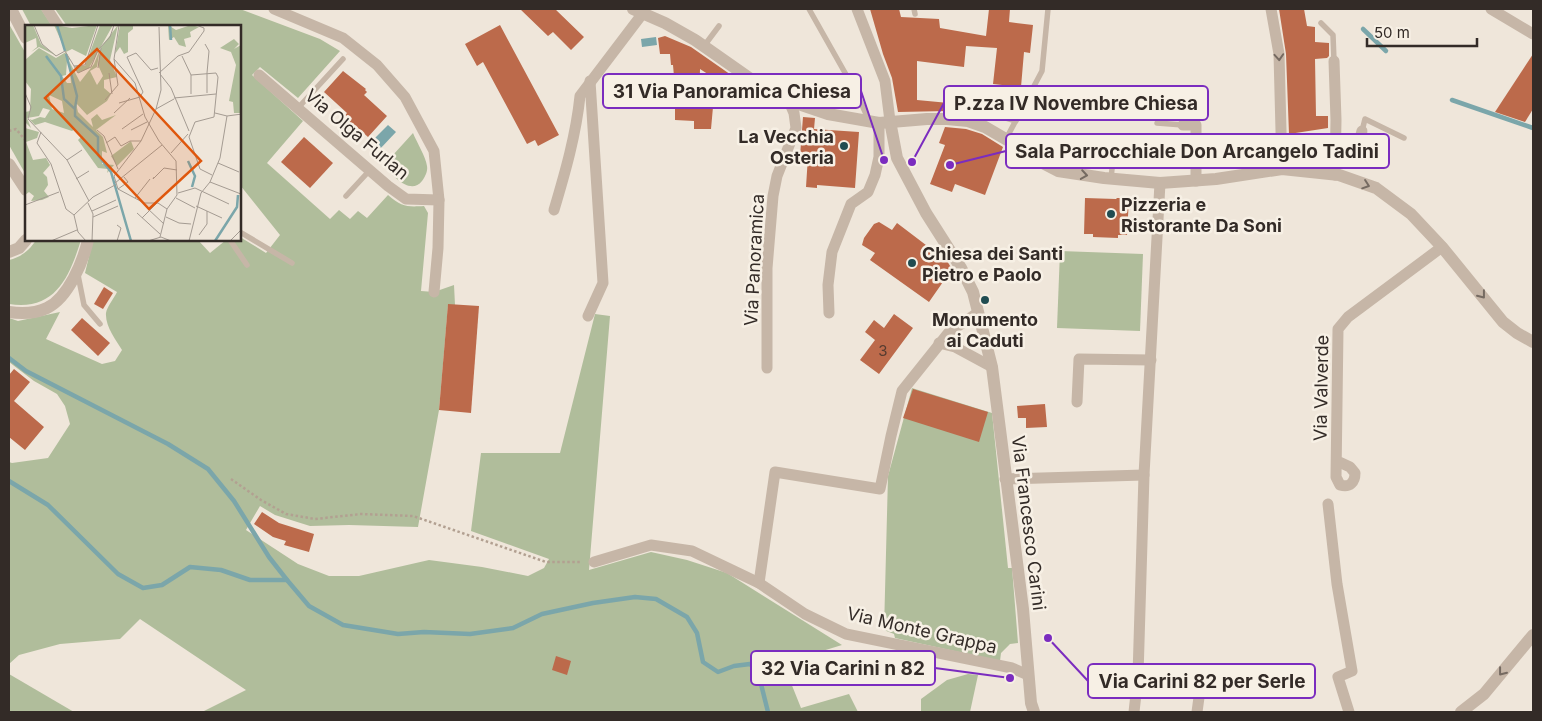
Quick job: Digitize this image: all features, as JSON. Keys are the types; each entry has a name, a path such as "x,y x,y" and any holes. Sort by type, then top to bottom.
{"street":[{"path":"11,9 25,36"},
{"path":"47,9 57,25"},
{"name":"Via Olga Furlan","path":"274,9 343,38 376,65 405,97 434,151 439,200 438,248 434,292"},
{"path":"830,313 828,285 832,252 851,204 868,192 879,157 880,122 885,81 857,9"},
{"path":"1272,9 1279,54 1282,169"},
{"path":"1492,9 1533,34"},
{"path":"554,210 567,166 580,96 640,10 704,46 775,96 828,114 880,122 941,119 968,121 985,127 1016,145 1029,156 1058,171 1160,183 1196,181 1282,169 1335,175 1376,188 1411,214 1442,247 1503,322 1516,333 1533,342"},
{"path":"1334,61 1335,175"},
{"name":"Via Olga Furlan","path":"260,75 406,199 439,200"},
{"path":"588,316 603,283 590,82"},
{"name":"Via Panoramica","path":"767,368 767,268 773,196 777,176 796,128 794,113 788,99"},
{"name":"Via Francesco Carini","path":"880,122 926,213 962,268 978,313 992,367 1023,608 1031,703 1034,712"},
{"path":"1183,125 1196,125 1196,181"},
{"path":"1336,143 1358,146 1362,131"},
{"path":"9,164 25,188"},
{"path":"1134,712 1137,684 1144,475 1160,183"},
{"path":"9,252 19,248 25,241"},
{"path":"9,312 20,314 34,313 48,308 57,301 78,270 88,241"},
{"name":"Via Valverde","path":"1337,461 1338,329 1348,317 1442,247"},
{"path":"759,583 775,472 880,489 902,391 950,331 978,313"},
{"path":"939,343 955,347 992,367"},
{"path":"1078,402 1079,359 1151,360"},
{"path":"1005,479 1144,475"},
{"path":"1328,504 1337,584 1352,671 1338,677 1349,712"},
{"name":"Via Monte Grappa","path":"594,562 651,545 692,551 759,583 805,614 846,634 1012,668 1028,676"},
{"path":"1461,712 1484,694 1533,635"},
{"path":"1137,684 1200,690 1197,712"}],"lane":[{"path":"809,9 857,94 880,122"},
{"path":"1006,139 1042,70 1048,9"},
{"path":"1321,23 1333,35 1334,61"},
{"path":"704,46 719,26"},
{"path":"298,108 343,59"},
{"path":"976,99 986,112 1016,121"},
{"path":"1362,131 1365,119 1404,138"},
{"path":"1157,123 1183,125"},
{"path":"1110,178 1114,151"},
{"path":"346,196 370,170"},
{"path":"241,233 292,263"},
{"path":"231,241 247,265"},
{"path":"78,270 84,304 100,324"}],"path":[{"path":"9,131 16,129 25,140"},
{"path":"231,479 261,500 286,514 315,519 361,514 414,516 546,562 594,562"}],"green space":[{"path":"22,9 41,9 51,25 30,25"},
{"path":"55,9 240,9 320,39 340,51 298,98 260,67 252,75 303,121 267,163 330,219 339,210 350,219 358,211 367,218 388,195 405,205 424,206 428,213 421,291 434,292 454,285 455,305 448,305 439,410 418,527 310,526 275,515 260,506 246,530 298,564 329,576 359,576 429,560 482,567 528,576 544,568 549,559 471,531 481,453 560,453 595,314 610,316 589,570 651,552 687,560 727,573 842,645 783,663 801,708 849,694 858,712 202,712 246,690 140,619 120,639 60,644 19,655 9,664 9,462 48,458 70,424 65,406 57,394 34,381 9,362 9,318 18,321 60,312 46,339 102,364 115,361 122,350 109,328 106,313 117,292 85,273 93,241 199,241 210,253 225,241 241,241 241,238 266,253 280,235 241,186 241,25 66,25"},
{"path":"9,24 25,52 25,173 9,145"},
{"path":"413,133 425,158 427,168 422,181 412,186 397,179 383,166"},
{"path":"35,241 81,241 65,279 49,297 25,305 9,304 9,260 24,253"},
{"path":"1060,251 1143,254 1140,331 1057,328"},
{"path":"912,388 992,413 1008,568 1012,568 1018,643 1010,644 1001,653 1000,661 895,638 894,634 884,630 888,476"},
{"path":"9,674 74,712 9,712"},
{"path":"968,674 978,675 970,712 921,712 921,699 947,680"}],"water":[{"path":"656,37 657,45 642,47 641,39"},
{"path":"388,125 396,132 379,150 371,142"}],"building":[{"path":"520,9 555,9 584,37 571,50 553,32 548,36"},
{"path":"870,9 899,9 901,17 939,19 940,28 986,36 989,9 1010,9 1009,22 1033,25 1030,53 1024,52 1021,87 993,84 997,48 966,46 964,67 917,61 917,100 970,105 969,113 947,111 898,112 892,78"},
{"path":"1279,9 1304,9 1307,26 1315,27 1315,42 1329,43 1329,56 1327,58 1315,59 1316,116 1328,116 1328,128 1289,134 1286,54"},
{"path":"500,25 559,135 538,146 535,140 527,144 483,62 477,66 465,44"},
{"path":"665,36 691,47 734,77 728,87 700,69 699,106 713,107 711,129 694,129 694,121 675,120 673,65 671,65 670,54 660,54 658,38"},
{"path":"1533,54 1533,109 1525,122 1495,112"},
{"path":"343,71 366,89 367,92 364,95 387,116 368,137 343,118 347,113 324,92"},
{"path":"803,117 815,118 814,129 859,132 855,188 817,185 817,188 806,187 808,156 800,156"},
{"path":"945,127 966,129 982,134 1003,147 985,195 955,184 952,192 930,184 945,145 939,143"},
{"path":"304,137 333,163 310,188 281,162"},
{"path":"1085,198 1129,198 1127,235 1118,235 1118,238 1093,237 1093,234 1084,234"},
{"name":"Chiesa dei Santi Pietro e Paolo","path":"879,222 892,230 897,223 947,261 952,269 929,302 870,260 875,253 862,245 864,238 874,224"},
{"path":"104,287 113,293 103,309 94,304"},
{"path":"448,304 479,306 471,413 439,410"},
{"path":"894,314 913,328 879,374 860,360 875,340 865,332 874,320 884,328"},
{"path":"82,318 110,343 98,356 71,330"},
{"path":"14,369 30,382 14,401 44,427 25,450 9,437 9,375"},
{"path":"913,389 988,412 979,442 903,418"},
{"path":"1045,404 1047,427 1026,428 1026,418 1018,418 1017,406"},
{"path":"262,512 279,523 314,534 309,552 284,545 286,541 273,537 254,524"},
{"path":"556,656 571,661 567,675 552,670"}],"waterway":[{"path":"1363,29 1386,51"},
{"path":"1452,100 1533,128"},
{"path":"9,358 26,371 168,444 208,469 234,501 269,557 287,580"},
{"path":"9,481 48,505 118,574 143,588 162,585 190,567 221,570 250,580 287,580 309,606 343,625 398,634 424,632 470,634 513,628 542,614 593,603 635,597 656,599 687,617 697,633 703,662 718,672 734,666 750,664 758,672 768,712"}],"place":[{"name":"La Vecchia Osteria","path":"844,146"},
{"name":"31 Via Panoramica Chiesa","path":"884,160"},
{"name":"P.zza IV Novembre Chiesa","path":"912,162"},
{"name":"Sala Parrocchiale Don Arcangelo Tadini","path":"950,165"},
{"name":"Pizzeria e Ristorante Da Soni","path":"1111,214"},
{"name":"Chiesa dei Santi Pietro e Paolo","path":"912,263"},
{"name":"Monumento ai Caduti","path":"985,300"},
{"name":"Via Carini 82 per Serle","path":"1048,638"},
{"name":"32 Via Carini n 82","path":"1010,678"}]}
